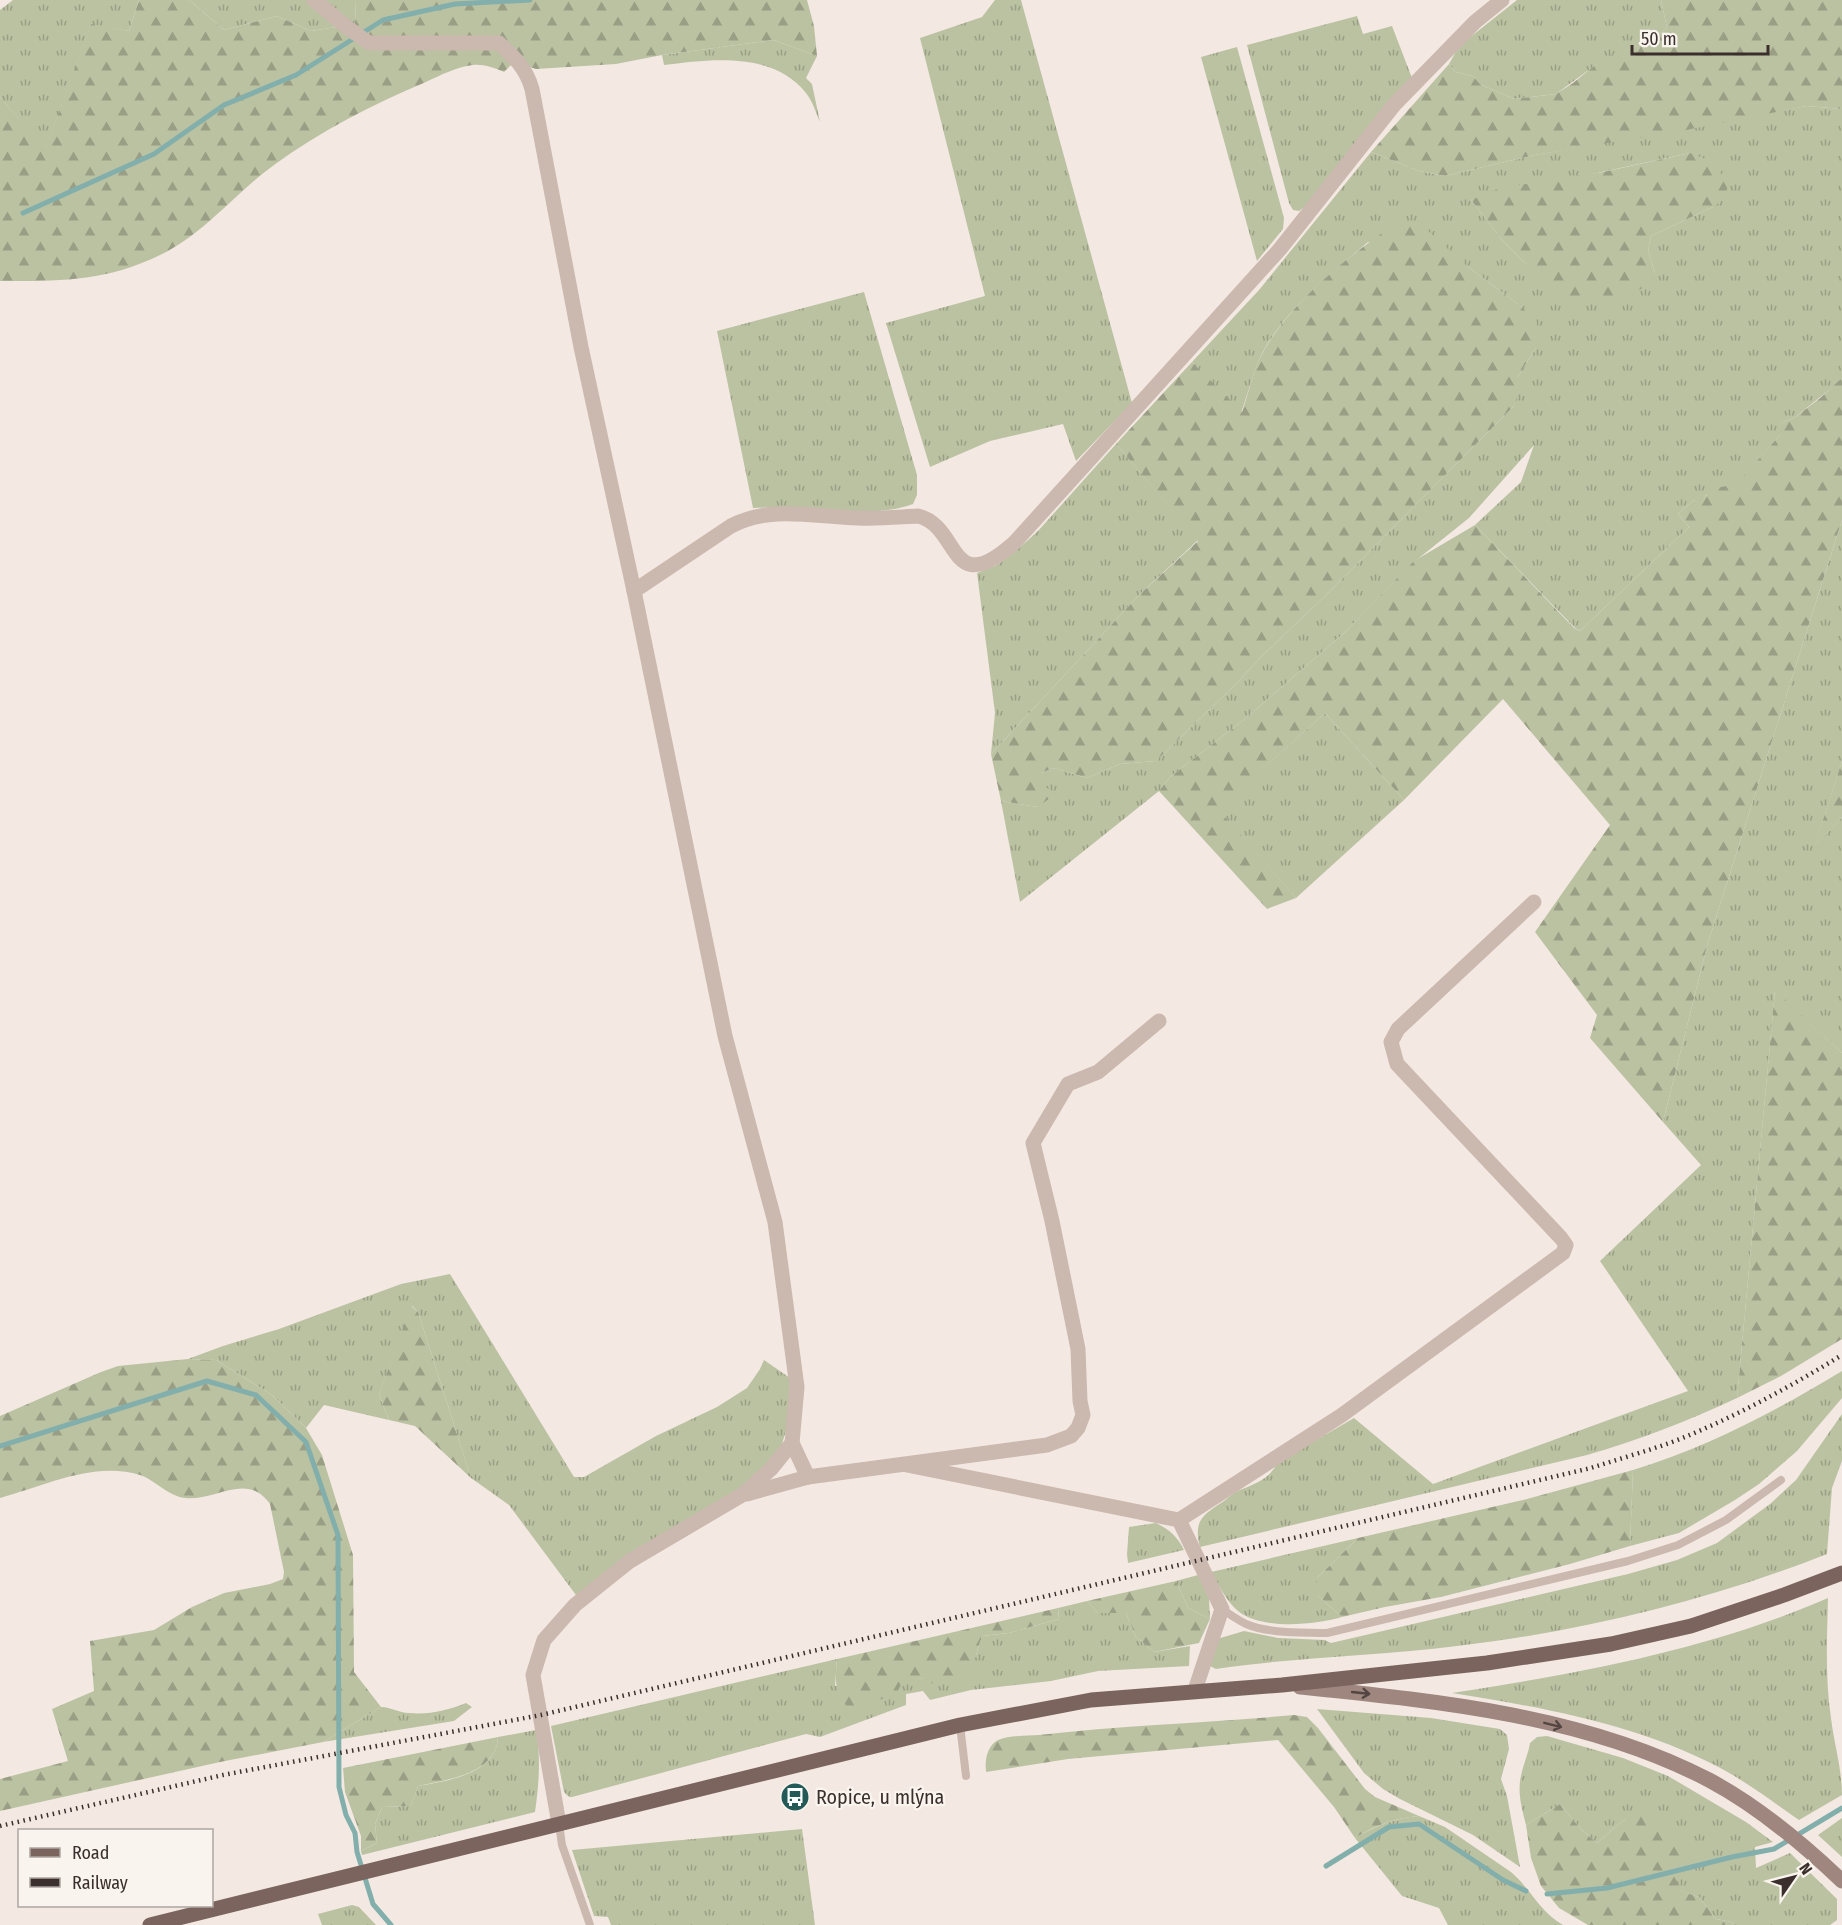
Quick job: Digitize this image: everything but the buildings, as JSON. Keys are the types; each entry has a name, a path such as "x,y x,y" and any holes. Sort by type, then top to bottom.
{"main road":[{"path":"150,1925 960,1725 1092,1700 1195,1690 1282,1685 1486,1663 1611,1644 1691,1626 1785,1595 1842,1573"},
{"path":"1282,1685 1434,1701 1580,1731 1643,1752 1708,1780 1745,1802 1807,1847 1842,1881"}],"street":[{"path":"314,0 368,42 499,43 528,74 581,347 634,591 725,1036 775,1221 797,1387 792,1443 808,1477"},
{"path":"634,591 743,519 772,513 858,518 918,516 927,518 938,528 957,556 967,563 977,565 998,558 1280,249 1394,105 1475,22 1502,0"},
{"path":"907,1465 1179,1520 1342,1414 1563,1253 1566,1245 1561,1238 1397,1064 1391,1041 1398,1029 1534,902"},
{"path":"742,1495 808,1477 1047,1444 1071,1436 1078,1428 1083,1414 1080,1401 1078,1350 1052,1221 1033,1143 1068,1084 1098,1072 1159,1021"},
{"path":"559,1824 533,1676 544,1640 575,1605 630,1561 742,1495 771,1469 792,1443"},
{"path":"1179,1520 1222,1609 1195,1690"}],"lane":[{"path":"1222,1609 1246,1624 1258,1627 1282,1631 1327,1633 1618,1563 1678,1545 1726,1520 1781,1480"},
{"path":"960,1725 966,1776"},
{"path":"559,1824 562,1845 590,1925"}],"green space":[{"path":"13,0 139,0 129,31 91,25 45,150 0,97 0,10"},
{"path":"139,0 189,0 224,30 277,16 311,31 355,24 356,0 807,0 814,26 817,56 774,40 662,55 616,64 536,69 514,62 504,72 481,65 461,68 386,99 310,141 260,176 191,236 160,255 140,264 101,275 62,280 0,281 0,97 45,149 91,24 129,31"},
{"path":"189,0 356,0 355,24 311,31 277,16 224,30"},
{"path":"995,0 1021,0 1132,403 1076,461 1063,424 990,441 930,467 886,323 985,296 920,38 982,17"},
{"path":"1517,0 1661,0 1667,28 1641,45 1605,58 1556,94 1514,99 1480,84 1473,76 1455,72 1449,64 1459,46"},
{"path":"1661,0 1842,0 1842,109 1807,106 1686,130 1535,155 1445,176 1419,171 1371,152 1449,64 1455,72 1473,76 1480,84 1514,99 1556,94 1605,57 1641,45 1667,28"},
{"path":"1357,16 1363,34 1392,26 1412,78 1307,205 1299,211 1293,210 1289,203 1247,45"},
{"path":"774,40 817,56 806,78 812,84 820,122 806,93 792,79 777,70 759,64 721,60 664,65 662,55"},
{"path":"1237,47 1284,218 1283,229 1257,261 1201,57"},
{"path":"1807,106 1842,109 1842,378 1794,418 1781,423 1780,435 1739,482 1706,495 1700,504 1694,500 1678,514 1689,527 1580,631 1475,525 1521,482 1534,445 1469,518 1414,562 1344,633 1246,718 1170,777 1159,791 1020,902 1001,801 1038,807 1041,773 1054,768 1087,778 1120,764 1156,761 1326,595 1514,406 1517,378 1536,348 1522,307 1468,267 1368,242 1307,296 1268,343 1259,360 1241,413 1192,362 1259,290 1371,152 1419,171 1445,176 1535,155","holes":["1690,153 1713,207 1651,236 1648,251 1655,273 1623,300 1591,300 1524,262 1502,240 1471,200"]},
{"path":"1690,153 1713,162 1727,182 1727,197 1713,207 1651,236 1648,251 1655,273 1652,282 1623,300 1591,300 1577,305 1524,262 1502,240 1471,200 1500,188 1603,172"},
{"path":"1400,221 1417,221 1468,267 1522,307 1537,323 1536,348 1517,378 1520,388 1514,406 1326,595 1156,761 1120,764 1087,778 1054,768 1041,773 1041,784 1053,792 1050,798 1038,807 1001,801 991,754 1140,594 1198,541 1116,444 1192,362 1242,412 1259,360 1285,320 1321,282 1361,248"},
{"path":"864,292 917,475 917,495 913,504 895,509 856,512 753,508 717,331"},
{"path":"1842,378 1842,520 1707,946 1663,1122 1590,1038 1597,1015 1535,932 1610,825 1503,699 1404,800 1325,713 1218,809 1296,898 1267,909 1159,791 1170,777 1246,718 1344,633 1414,561 1475,525 1574,628 1580,631 1689,527 1678,514 1694,500 1700,503 1712,490 1729,486 1736,479 1739,481 1780,435 1778,430 1781,423 1794,418"},
{"path":"1116,444 1198,540 1140,594 991,754 995,713 977,573 997,565 1038,531"},
{"path":"1842,520 1842,761 1815,846 1842,817 1842,1053 1775,991 1737,1398 1663,1430 1587,1455 1200,1547 1199,1524 1210,1510 1236,1492 1266,1477 1277,1463 1354,1418 1433,1484 1688,1391 1600,1261 1701,1165 1663,1122 1707,946"},
{"path":"1325,713 1404,800 1296,898 1217,809"},
{"path":"1842,761 1842,817 1814,848"},
{"path":"1775,990 1842,1053 1842,1339 1781,1376 1737,1398"},
{"path":"450,1274 574,1477 584,1477 656,1436 717,1407 747,1388 764,1360 790,1378 789,1421 781,1447 771,1461 735,1492 576,1595 509,1505 471,1478 418,1312 412,1306 379,1395 389,1420 324,1405 306,1428 272,1395 216,1360 188,1359 279,1329 401,1284"},
{"path":"411,1306 418,1312 471,1478 415,1426 389,1420 379,1395"},
{"path":"188,1359 216,1360 272,1395 306,1428 322,1455 353,1555 354,1672 381,1707 323,1742 220,1762 0,1811 0,1779 68,1761 52,1709 94,1691 90,1641 154,1630 192,1607 224,1593 270,1584 283,1579 284,1572 270,1504 261,1494 252,1490 241,1488 209,1496 185,1498 173,1494 140,1475 122,1471 105,1471 69,1477 0,1498 0,1416 118,1366"},
{"path":"1842,1371 1842,1398 1797,1451 1759,1484 1679,1533 1630,1546 1633,1470 1661,1461 1741,1427"},
{"path":"1842,1414 1842,1461 1832,1488 1827,1554 1691,1600 1552,1632 1427,1649 1216,1669 1210,1666 1217,1639 1244,1631 1278,1638 1325,1640 1331,1643 1628,1574 1677,1560 1717,1543 1770,1504 1796,1480"},
{"path":"1633,1470 1630,1546 1441,1597 1342,1617 1317,1595 1317,1578 1358,1538 1527,1499"},
{"path":"1156,1523 1173,1534 1184,1550 1128,1563 1129,1527"},
{"path":"1358,1538 1317,1578 1317,1595 1342,1617 1331,1620 1288,1624 1260,1621 1248,1617 1230,1603 1211,1572"},
{"path":"1198,1575 1209,1598 1210,1619 1188,1608 1176,1581"},
{"path":"1176,1581 1188,1608 1210,1619 1199,1643 1154,1652 1136,1637 1126,1613 1098,1613 1087,1601"},
{"path":"1828,1598 1828,1688 1842,1795 1799,1820 1731,1774 1665,1743 1595,1721 1523,1705 1452,1693 1643,1658 1737,1632"},
{"path":"1087,1601 1098,1613 1126,1613 1136,1637 1154,1652 1190,1646 1189,1666 1098,1671 1051,1681 971,1690 930,1700 923,1691 906,1694 906,1705 820,1737 806,1734 572,1797 564,1792 551,1726 837,1659 835,1686 924,1678 975,1658 982,1636 1009,1633 1059,1619 1058,1608"},
{"path":"1058,1608 1059,1619 1009,1633 982,1636 965,1679 933,1684 924,1678 903,1681 896,1694 850,1710 838,1692 837,1659"},
{"path":"466,1703 472,1707 454,1721 323,1742 381,1707 405,1713 431,1713"},
{"path":"1317,1709 1431,1718 1500,1729 1507,1735 1509,1749 1501,1779 1507,1796 1520,1867 1473,1835 1383,1789 1364,1773"},
{"path":"1294,1715 1307,1717 1318,1728 1365,1789 1375,1797 1419,1816 1386,1823 1355,1838 1334,1807 1278,1740 1068,1759 986,1772 986,1759 991,1746 1007,1737"},
{"path":"536,1730 539,1771 535,1812 362,1855 361,1851 377,1843 375,1824 382,1807 411,1806 418,1786 468,1774 489,1760 495,1750 498,1737"},
{"path":"1547,1736 1623,1758 1668,1776 1746,1822 1773,1842 1755,1847 1756,1868 1790,1853 1837,1899 1837,1920 1830,1925 1733,1925 1732,1922 1716,1919 1699,1897 1676,1890 1677,1876 1625,1819 1597,1843 1580,1828 1560,1804 1526,1825 1520,1795 1522,1772 1530,1743 1537,1737"},
{"path":"498,1737 489,1759 480,1767 455,1778 418,1786 411,1806 382,1807 375,1824 377,1843 361,1851 361,1836 345,1792 343,1768"},
{"path":"1560,1804 1580,1828 1597,1843 1625,1819 1639,1812 1692,1853 1677,1876 1677,1890 1699,1897 1716,1919 1732,1922 1733,1925 1588,1925 1559,1908 1541,1886 1531,1858 1526,1825"},
{"path":"1419,1816 1445,1827 1511,1872 1541,1906 1563,1925 1448,1925 1439,1908 1402,1896 1355,1838 1386,1823"},
{"path":"1842,1818 1842,1857 1818,1835"},
{"path":"802,1829 815,1925 611,1925 608,1917 594,1916 572,1850"},
{"path":"352,1905 359,1907 376,1925 322,1925 318,1914"}],"waterway":[{"path":"23,213 154,154 224,105 296,75 383,20 455,4 530,0"},
{"path":"0,1446 207,1381 256,1395 306,1442 338,1535 339,1787 346,1815 355,1833 357,1852 373,1904 391,1925"},
{"path":"1547,1894 1607,1888 1774,1849 1842,1808"},
{"path":"1326,1866 1389,1827 1419,1824 1503,1880 1526,1891"}],"railway":[{"path":"0,1826 223,1775 541,1715 1591,1468 1667,1444 1711,1426 1768,1398 1842,1355"}],"place":[{"name":"Ropice, u mlýna","path":"795,1797"}]}
